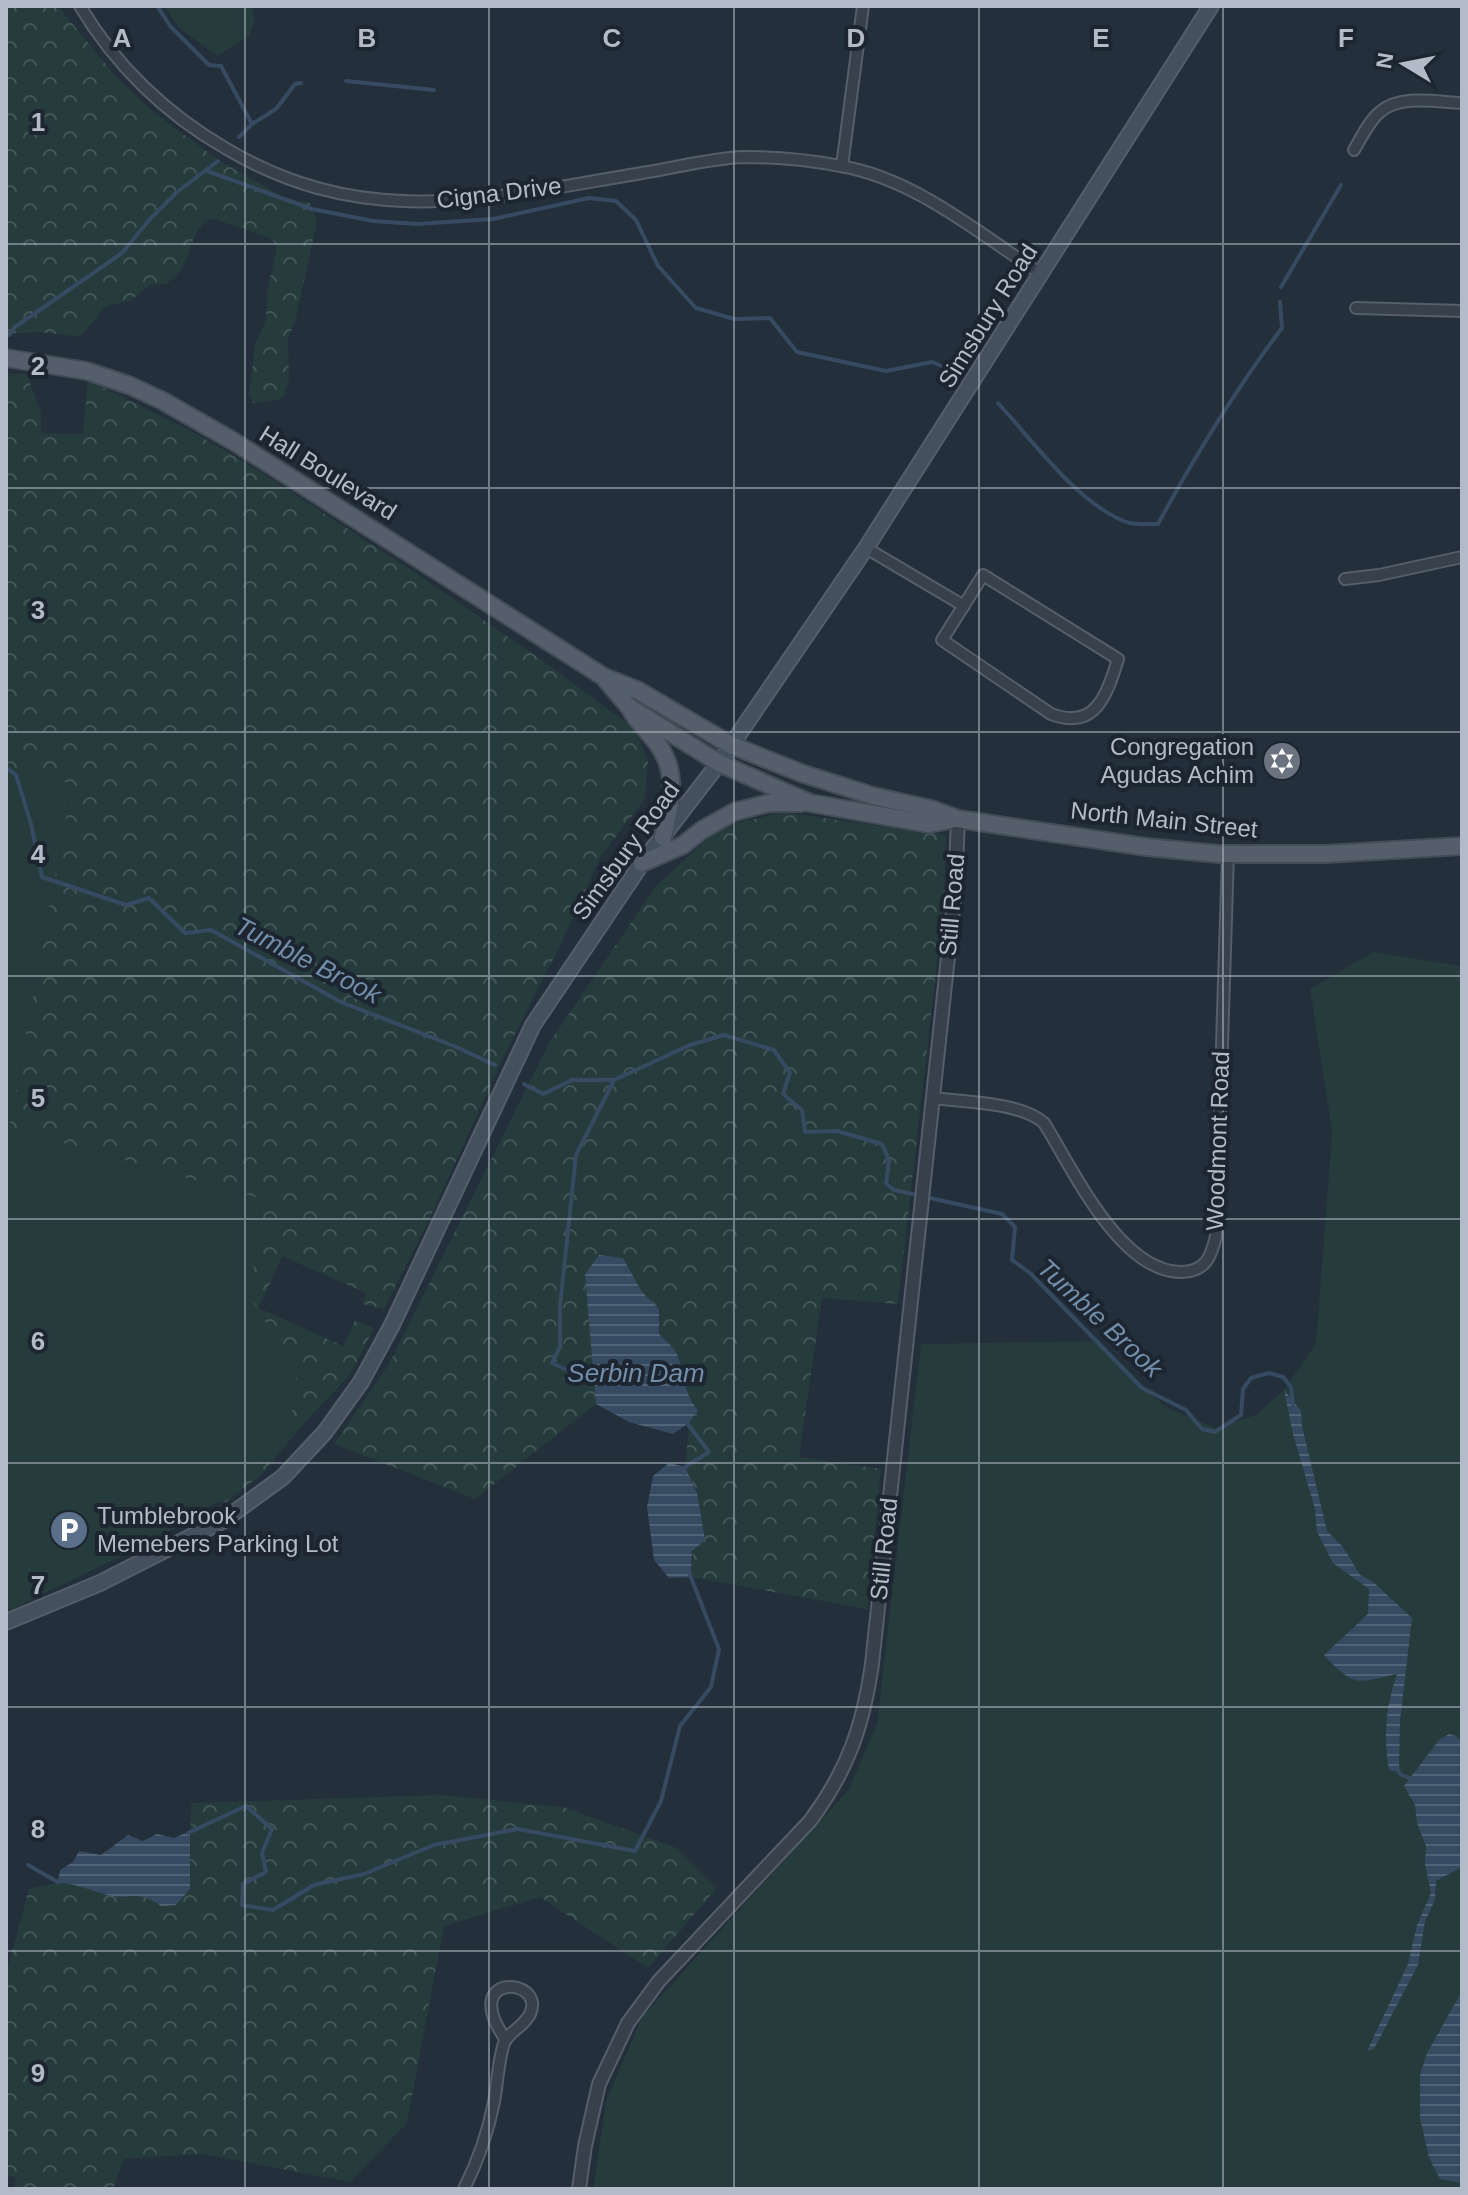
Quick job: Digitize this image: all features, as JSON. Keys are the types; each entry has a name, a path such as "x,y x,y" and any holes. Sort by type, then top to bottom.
{"main road":[{"name":"Simsbury Road","path":"6,1622 100,1583 224,1520 283,1477 312,1448 361,1382 392,1325 533,1025 642,863 719,763 866,548 1211,6"},
{"name":"Hall Boulevard","path":"6,358 49,363 107,377 173,406 604,677 637,690 731,745"},
{"name":"Hall Boulevard","path":"604,677 629,707 719,763"},
{"path":"629,707 658,744 668,763 672,785 663,837"},
{"name":"North Main Street","path":"731,745 815,778 958,819 1146,847 1228,854 1326,854 1462,846"},
{"name":"North Main Street","path":"719,763 810,803 929,824 958,819"},
{"path":"642,863 683,845 734,812 769,803 810,803"}],"street":[{"name":"Cigna Drive","path":"80,6 92,27 122,64 162,104 208,138 307,187 344,196 403,202 472,201 741,157 842,166 880,178 927,199 1041,274"},
{"path":"842,166 863,6"},
{"path":"1354,150 1377,114 1390,105 1409,101 1462,103"},
{"path":"1356,308 1462,311"},
{"path":"866,548 964,606"},
{"path":"1345,579 1462,557"},
{"path":"983,575 1118,659 1109,687 1095,710 1081,719 1065,719 1051,714 942,640 964,606 983,575"},
{"name":"Still Road","path":"579,2189 599,2084 628,2023 659,1981 810,1821 829,1796 856,1740 866,1705 955,892 958,819"},
{"name":"Woodmont Road","path":"933,1098 1015,1109 1037,1116 1114,1234 1136,1256 1176,1272 1191,1272 1204,1266 1211,1259 1216,1236 1228,854"},
{"path":"464,2189 486,2136 506,2040 525,2023 532,2010 531,1999 526,1992 513,1986 503,1987 493,1995 490,2009 495,2025 506,2040"}],"green space":[{"path":"6,6 58,6 118,79 156,114 220,161 285,198 310,203 316,227 295,322 288,338 289,380 284,396 253,403 249,395 255,344 266,320 267,293 277,246 272,239 217,220 209,219 198,230 183,268 171,280 166,284 150,285 130,301 106,306 80,337 40,332 6,334"},
{"path":"164,6 252,6 255,17 250,35 217,56 178,27"},
{"path":"6,374 27,374 41,413 41,433 83,434 88,380 193,432 243,461 410,569 636,730 648,762 645,799 601,856 384,1309 362,1304 366,1293 282,1256 259,1308 343,1346 355,1320 374,1328 351,1374 261,1475 226,1502 215,1503 254,1471 292,1413 296,1375 250,1296 262,1199 9,1128 72,783 6,774"},
{"path":"6,774 72,782 9,1128 262,1199 251,1296 296,1375 292,1413 254,1471 215,1503 157,1539 6,1612"},
{"path":"781,812 946,835 944,901 898,1304 822,1298 799,1457 881,1469 867,1609 691,1577 697,1493 685,1467 689,1423 698,1410 687,1390 677,1354 659,1334 659,1309 642,1292 623,1258 593,1356 596,1404 475,1499 334,1444 389,1364 549,1043 656,886 719,828"},
{"path":"1373,952 1462,966 1462,2189 593,2189 606,2101 642,2017 849,1789 877,1723 921,1344 1099,1341 1164,1406 1215,1428 1256,1415 1284,1390 1316,1343 1332,1132 1310,989"},
{"path":"441,1795 563,1807 677,1848 717,1888 648,1968 540,1897 444,1926 407,2123 350,2182 203,2154 124,2159 113,2189 14,2189 16,2177 6,2176 6,1974 29,1889 70,1883 108,1895 139,1895 161,1906 190,1889 191,1803"}],"water":[{"name":"Serbin Dam","path":"599,1255 623,1258 642,1292 659,1309 659,1334 677,1354 687,1390 698,1410 689,1423 673,1434 629,1422 596,1404 585,1274"},
{"path":"1284,1390 1301,1411 1327,1531 1343,1547 1360,1575 1372,1581 1412,1618 1400,1721 1399,1772 1389,1770 1386,1745 1388,1709 1397,1674 1357,1680 1343,1673 1324,1655 1368,1614 1369,1589 1333,1563 1317,1532 1315,1509"},
{"path":"669,1463 685,1467 697,1493 705,1540 692,1551 691,1577 669,1578 654,1560 647,1507 653,1476"},
{"path":"1449,1734 1462,1743 1462,1867 1436,1881 1435,1900 1425,1921 1418,1965 1374,2049 1367,2051 1408,1964 1417,1925 1431,1893 1425,1864 1426,1846 1417,1823 1415,1805 1404,1786 1439,1740"},
{"path":"190,1831 190,1889 176,1905 161,1906 139,1896 107,1895 58,1882 60,1870 73,1862 79,1851 101,1855 128,1835 143,1841 157,1834 174,1838"},
{"path":"1462,1991 1462,2183 1440,2179 1429,2158 1420,2118 1420,2075 1427,2053"}],"waterway":[{"path":"157,6 171,27 209,65 221,66 252,124"},
{"path":"346,81 434,90"},
{"path":"239,137 252,124 276,109 295,84 301,83"},
{"path":"9,335 15,327 122,253 177,192 218,161"},
{"path":"207,171 312,209 373,221 417,224 493,219 589,198 616,201 636,220 658,266 696,308 734,319 770,318 797,352 886,371 932,362 944,367"},
{"path":"1281,287 1341,185"},
{"path":"998,403 1057,470 1090,501 1126,522 1158,524 1216,424 1282,328 1280,302"},
{"name":"Tumble Brook","path":"6,768 16,775 31,824 42,877 126,905 149,898 185,933 211,930 341,1002 495,1065"},
{"name":"Tumble Brook","path":"524,1084 543,1094 572,1080 614,1080 690,1045 724,1035 774,1050 790,1073 783,1094 802,1110 805,1132 837,1131 882,1144 889,1160 886,1184 894,1190 1002,1214 1015,1227 1012,1260 1030,1273 1142,1388 1186,1410 1202,1429 1215,1432 1241,1415 1243,1389 1251,1378 1269,1373 1283,1377 1291,1387 1293,1406"},
{"path":"595,1383 552,1363 560,1347 560,1306 576,1155 614,1080"},
{"path":"684,1473 685,1467 709,1452 687,1423"},
{"path":"188,1833 246,1806 272,1829 262,1853 266,1872 243,1884 242,1905 273,1910 314,1885 364,1874 434,1845 518,1829 635,1851 661,1801 680,1726 711,1687 719,1649 690,1575"},
{"name":"Tumble Brook","path":"1397,1768 1400,1774 1411,1779"},
{"path":"28,1865 58,1882 63,1881"}],"place":[{"name":"Congregation Agudas Achim","path":"1282,761"},
{"name":"Tumblebrook Memebers Parking Lot","path":"69,1530"}]}
